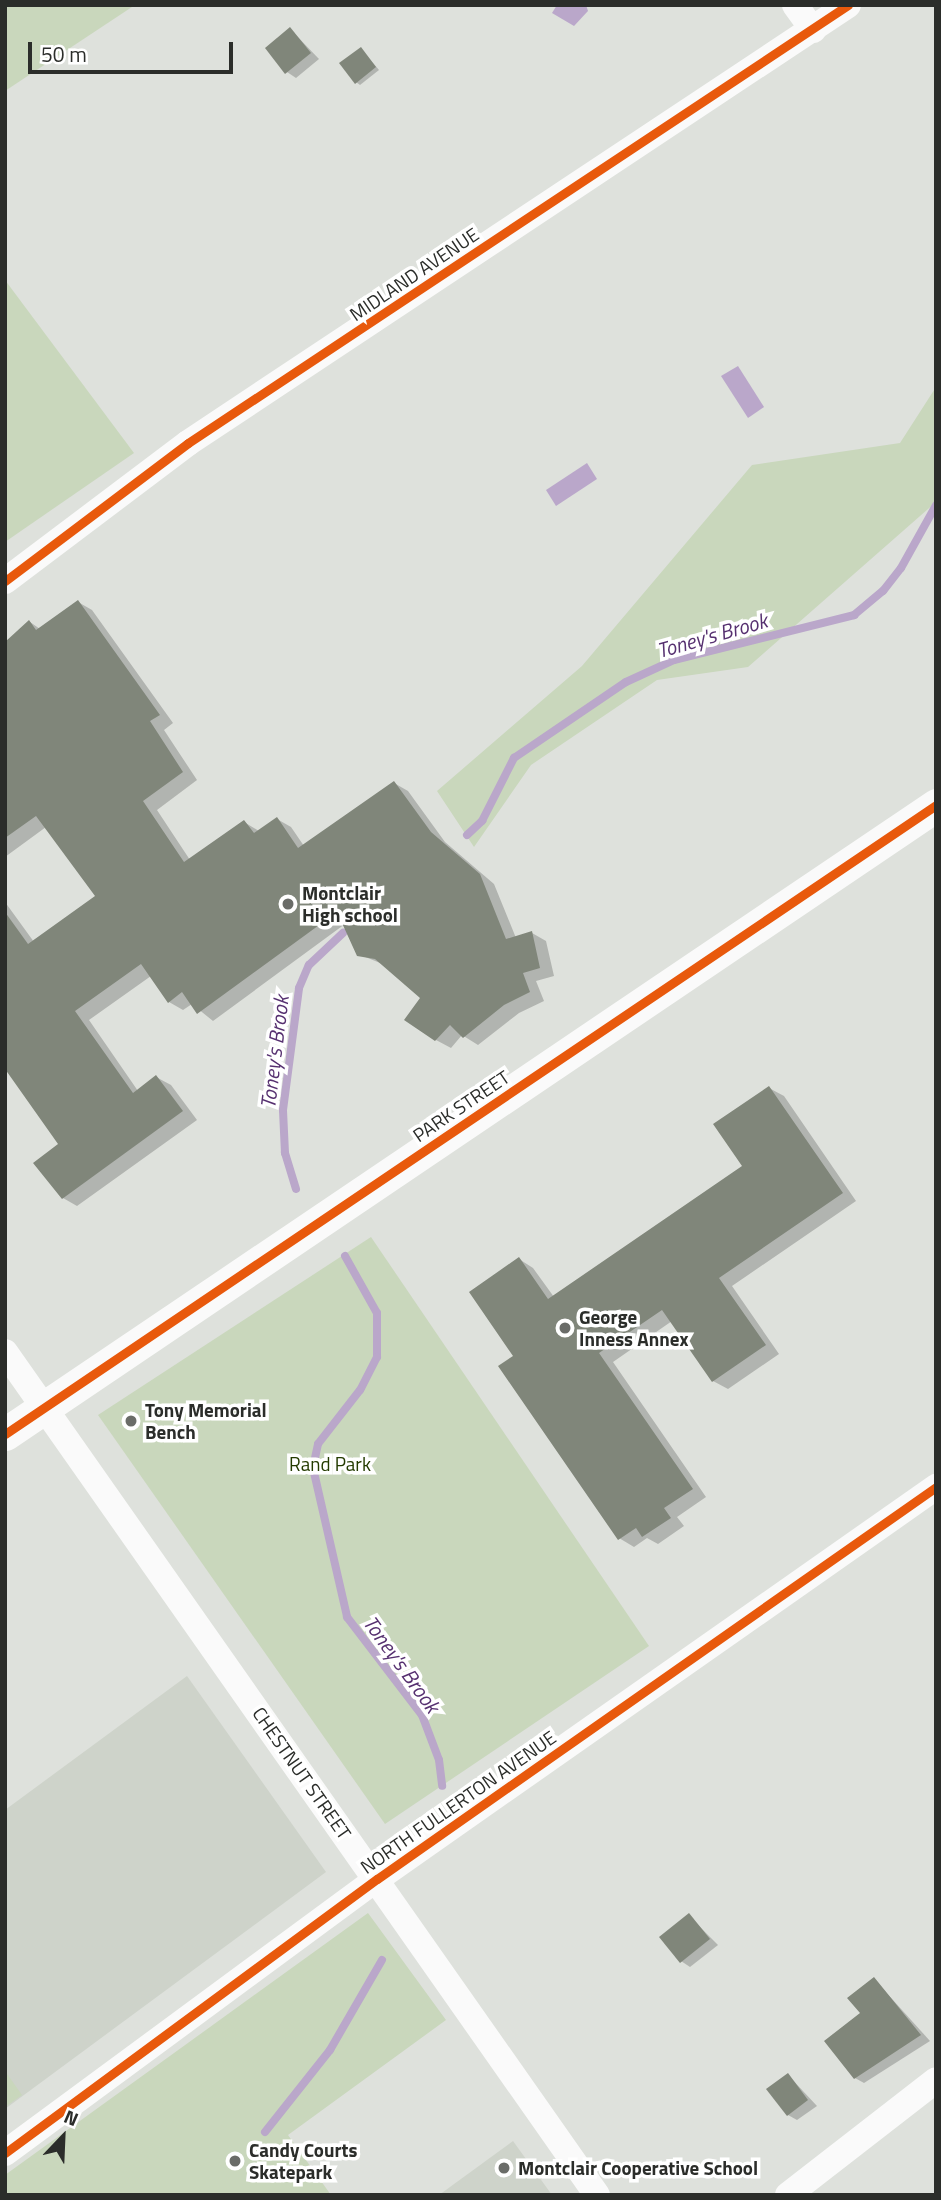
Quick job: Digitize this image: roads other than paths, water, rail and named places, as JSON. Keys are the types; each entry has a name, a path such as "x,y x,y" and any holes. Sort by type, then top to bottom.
{"street":[{"path":"795,5 813,30"},
{"name":"MIDLAND AVENUE","path":"5,581 188,443 848,5"},
{"name":"PARK STREET","path":"5,1434 936,805"},
{"name":"CHESTNUT STREET","path":"5,1352 597,2195"},
{"name":"NORTH FULLERTON AVENUE","path":"5,2153 377,1880 936,1487"},
{"path":"788,2195 936,2080"}],"waterway":[{"name":"Toney's Brook","path":"467,835 482,821 514,758 626,682 674,660 854,615 883,591 901,568 936,505"},
{"name":"Toney's Brook","path":"296,1189 285,1153 283,1110 299,988 309,965 343,933"},
{"name":"Toney's Brook","path":"345,1256 377,1313 377,1357 360,1390 318,1444 313,1468 347,1617 422,1715 439,1760 442,1786"},
{"name":"Toney's Brook","path":"265,2132 330,2050 382,1960"}],"place":[{"name":"Montclair High school","path":"288,904"},
{"name":"George Inness Annex","path":"565,1328"},
{"name":"Tony Memorial Bench","path":"131,1421"},
{"name":"Candy Courts Skatepark","path":"235,2161"},
{"name":"Montclair Cooperative School","path":"504,2168"}],"park label":[{"name":"Rand Park","path":"330,1464"}]}
